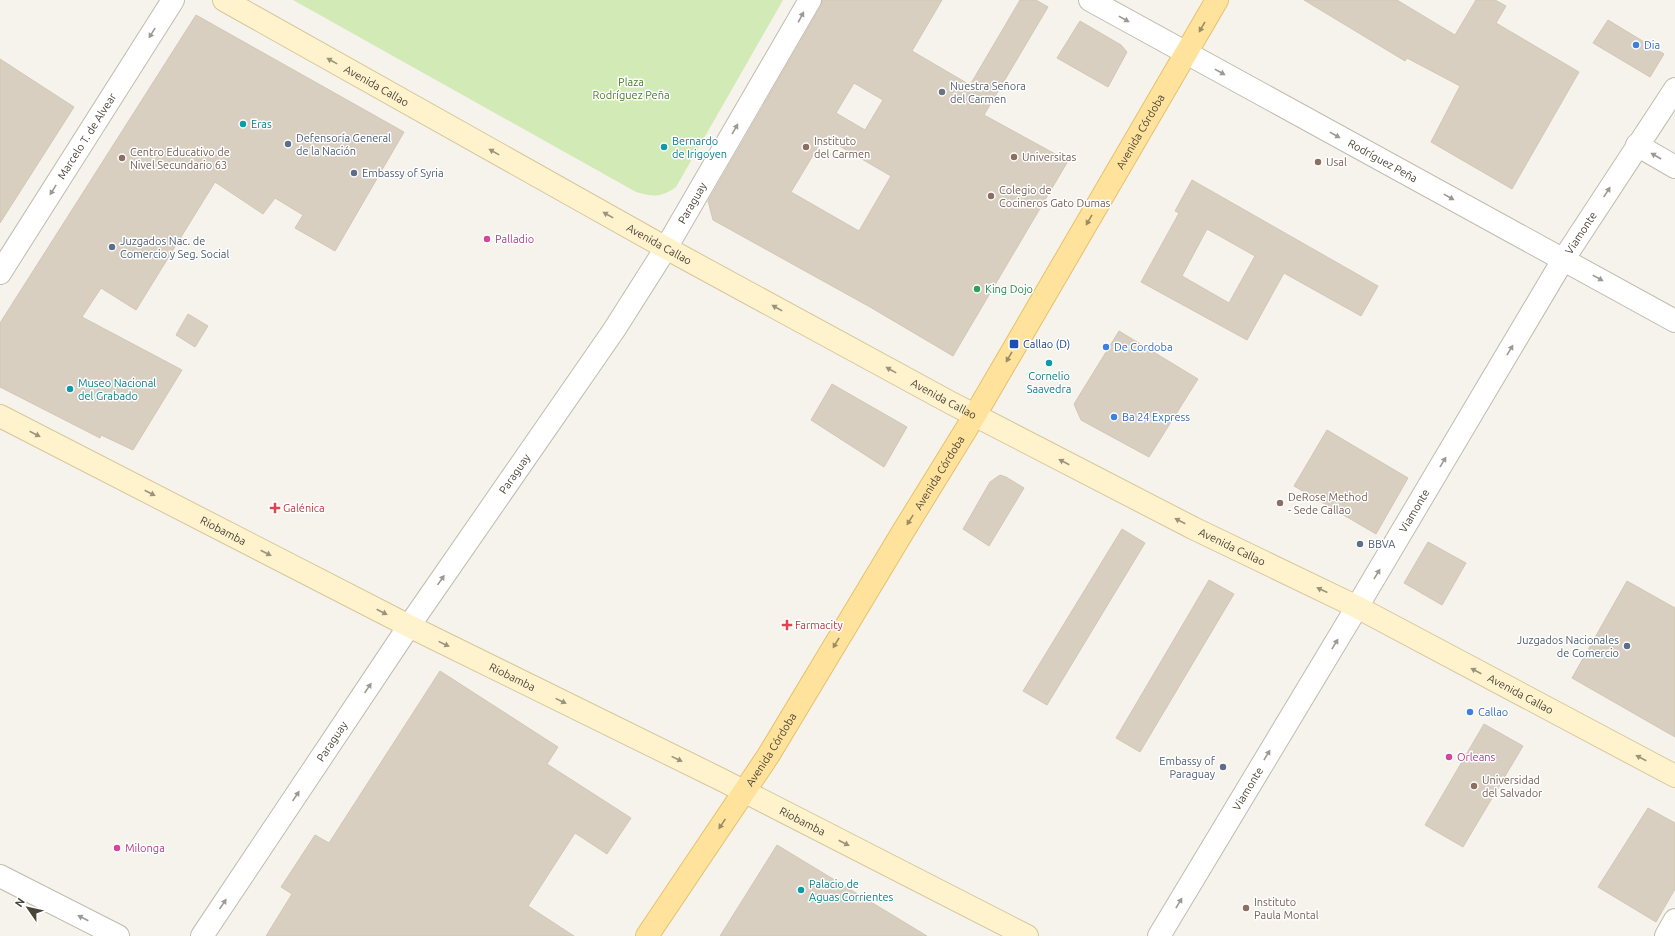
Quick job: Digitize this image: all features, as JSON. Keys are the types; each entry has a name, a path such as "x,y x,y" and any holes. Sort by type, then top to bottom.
{"main road":[{"name":"Avenida Callao","path":"224,0 666,248 975,415 1193,528 1357,607 1675,776"},
{"name":"Avenida Córdoba","path":"647,936 768,756 975,415 1217,0"},
{"name":"Riobamba","path":"0,416 410,626 744,792 1026,936"}],"street":[{"name":"Marcelo T. de Alvear","path":"0,273 173,0"},
{"name":"Paraguay","path":"202,936 410,626 614,330 666,248 810,0"},
{"name":"Rodríguez Peña","path":"1090,0 1675,320"},
{"name":"Viamonte","path":"1158,936 1357,607 1563,260 1675,88"},
{"path":"1637,146 1675,167"},
{"path":"0,876 118,936"},
{"path":"1666,936 1675,920"}],"green space":[{"name":"Plaza Rodríguez Peña","path":"293,0 783,0 676,187 661,195 652,196 636,192"}],"building":[{"path":"822,0 942,0 912,51 970,85 1020,0 1036,0 1048,7 984,115 1068,161 953,356 870,307 713,220 708,201 821,6","holes":["854,83 883,100 865,130 836,113","824,137 891,176 859,231 791,192"]},
{"path":"1304,0 1397,0 1455,35 1476,0 1495,0 1506,6 1496,23 1579,72 1512,189 1431,142 1460,86 1407,58 1405,61"},
{"path":"196,15 404,132 335,251 295,228 303,215 275,198 263,214 215,182 136,310 101,288 82,317 182,370 133,450 101,435 100,438 0,387 0,323"},
{"path":"1608,20 1664,54 1650,77 1593,43"},
{"path":"1080,21 1121,45 1127,52 1108,87 1057,58"},
{"path":"0,59 74,107 0,223"},
{"path":"1192,180 1378,286 1361,316 1284,273 1247,340 1141,282 1179,213 1175,211","holes":["1207,229 1255,256 1229,303 1182,276"]},
{"path":"188,314 208,326 195,347 176,335"},
{"path":"1119,331 1198,379 1149,457 1081,420 1074,404"},
{"path":"832,384 907,427 884,467 811,420"},
{"path":"1327,430 1408,478 1376,534 1294,486"},
{"path":"1000,475 1024,488 989,546 963,529 990,482"},
{"path":"1122,529 1145,543 1047,705 1023,691"},
{"path":"1428,542 1466,563 1442,605 1404,583"},
{"path":"1209,580 1234,594 1140,752 1116,738"},
{"name":"Juzgados Nacionales de Comercio","path":"1627,581 1675,608 1675,737 1572,678"},
{"path":"440,671 558,747 547,764 631,818 607,854 575,833 528,906 574,936 266,936 292,894 281,887 315,835 329,843"},
{"name":"Universidad del Salvador","path":"1484,724 1523,746 1463,847 1425,825"},
{"path":"1648,808 1675,823 1675,889 1656,922 1598,887"},
{"name":"Palacio de Aguas Corrientes","path":"777,845 927,936 720,936"}],"place":[{"name":"Dia","path":"1636,45"},
{"name":"Nuestra Señora del Carmen","path":"942,92"},
{"name":"Eras","path":"243,124"},
{"name":"Defensoría General de la Nación","path":"288,144"},
{"name":"Bernardo de Irigoyen","path":"664,147"},
{"name":"Instituto del Carmen","path":"806,147"},
{"name":"Universitas","path":"1014,157"},
{"name":"Centro Educativo de Nivel Secundario 63","path":"122,158"},
{"name":"Usal","path":"1318,162"},
{"name":"Embassy of Syria","path":"354,173"},
{"name":"Colegio de Cocineros Gato Dumas","path":"991,196"},
{"name":"Palladio","path":"487,239"},
{"name":"Juzgados Nac. de Comercio y Seg. Social","path":"112,247"},
{"name":"King Dojo","path":"977,289"},
{"name":"Callao (D)","path":"1014,344"},
{"name":"De Cordoba","path":"1106,347"},
{"name":"Cornelio Saavedra","path":"1049,363"},
{"name":"Museo Nacional del Grabado","path":"70,389"},
{"name":"Ba 24 Express","path":"1114,417"},
{"name":"DeRose Method - Sede Callao","path":"1280,503"},
{"name":"Galénica","path":"275,508"},
{"name":"BBVA","path":"1360,544"},
{"name":"Farmacity","path":"787,625"},
{"name":"Juzgados Nacionales de Comercio","path":"1627,646"},
{"name":"Callao","path":"1470,712"},
{"name":"Orleans","path":"1449,757"},
{"name":"Embassy of Paraguay","path":"1223,767"},
{"name":"Universidad del Salvador","path":"1474,786"},
{"name":"Milonga","path":"117,848"},
{"name":"Palacio de Aguas Corrientes","path":"801,890"},
{"name":"Instituto Paula Montal","path":"1246,908"}]}
